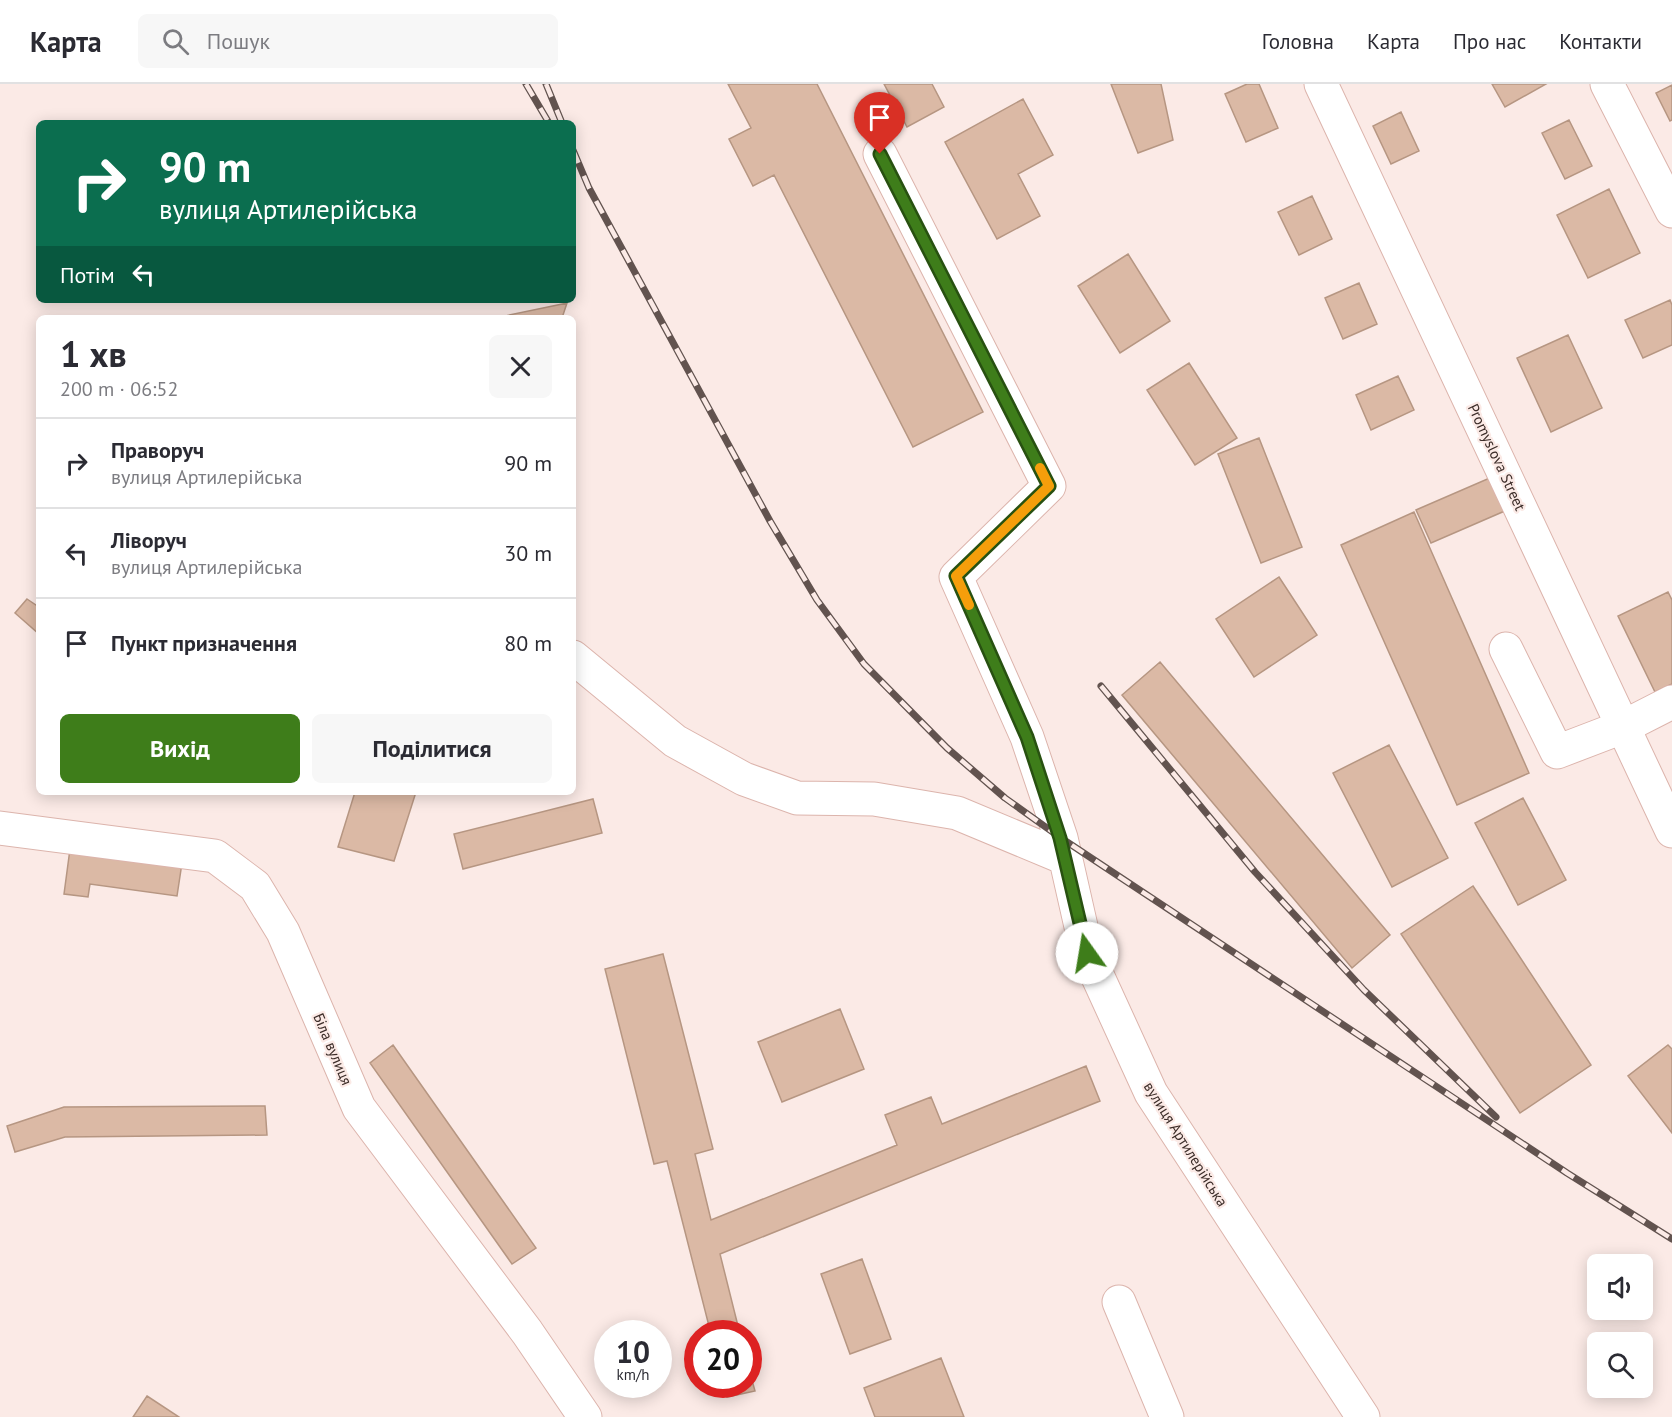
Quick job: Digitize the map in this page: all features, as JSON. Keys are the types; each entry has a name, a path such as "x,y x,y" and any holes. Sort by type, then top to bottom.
{"street":[{"name":"Promyslova Street","path":"1321,84 1625,726 1672,831"},
{"path":"1607,84 1672,211"},
{"name":"вулиця Артилерійська","path":"880,154 1049,486 956,576 1027,737 1065,858 1087,953 1151,1093 1363,1417"},
{"path":"1506,649 1557,752 1625,726 1672,702"},
{"path":"576,659 675,741 744,779 797,798 874,799 957,813 1065,858"},
{"name":"Біла вулиця","path":"0,828 215,856 255,886 283,932 359,1108 527,1332 585,1417"},
{"path":"1119,1302 1167,1417"}],"building":[{"path":"728,84 817,84 983,412 913,447 774,175 753,186 729,139 751,128"},
{"path":"884,84 932,84 944,107 907,127"},
{"path":"1111,84 1161,84 1173,140 1138,153"},
{"path":"1247,84 1259,84 1278,128 1246,142 1225,94"},
{"path":"1492,84 1546,84 1505,107"},
{"path":"1672,85 1672,120 1670,121 1656,93"},
{"path":"1023,99 1053,155 1018,174 1040,216 997,239 945,142"},
{"path":"1401,112 1419,151 1391,164 1373,126"},
{"path":"1569,120 1592,166 1565,179 1542,133"},
{"path":"1609,189 1640,253 1588,278 1557,215"},
{"path":"1312,196 1332,239 1299,255 1278,212"},
{"path":"1128,254 1170,321 1120,353 1078,286"},
{"path":"1359,283 1377,324 1343,339 1325,298"},
{"path":"1670,300 1672,345 1643,358 1625,320"},
{"path":"567,303 563,315 510,315"},
{"path":"1568,335 1602,408 1551,432 1517,358"},
{"path":"1189,363 1237,438 1195,465 1147,390"},
{"path":"1398,376 1414,410 1371,430 1356,395"},
{"path":"1259,438 1302,547 1261,563 1218,454"},
{"path":"1492,477 1507,510 1431,543 1416,510"},
{"path":"1414,512 1529,773 1457,805 1341,545"},
{"path":"1279,577 1317,635 1254,677 1216,619"},
{"path":"1668,592 1672,600 1672,684 1655,692 1618,616"},
{"path":"27,599 36,605 36,631 15,613"},
{"path":"1160,662 1390,935 1352,968 1122,695"},
{"path":"1389,745 1448,858 1392,887 1333,773"},
{"path":"354,795 415,795 394,861 338,847"},
{"path":"1523,798 1566,880 1518,905 1475,823"},
{"path":"593,799 602,833 463,869 454,834"},
{"path":"70,849 182,863 177,896 90,884 88,897 64,894"},
{"path":"1473,886 1591,1065 1520,1113 1401,934"},
{"path":"663,954 713,1149 695,1154 711,1220 897,1145 885,1115 931,1097 942,1124 1086,1066 1100,1101 720,1254 736,1320 707,1320 667,1161 654,1164 605,969"},
{"path":"840,1009 864,1069 782,1102 758,1042"},
{"path":"393,1045 536,1248 512,1264 370,1063"},
{"path":"1668,1045 1672,1049 1672,1133 1628,1076"},
{"path":"265,1106 267,1135 65,1137 15,1152 7,1126 64,1107"},
{"path":"862,1259 891,1339 850,1354 821,1274"},
{"path":"941,1358 964,1417 875,1417 864,1388"},
{"path":"147,1396 179,1417 133,1417"}],"railway":[{"path":"526,84 547,120"},
{"path":"546,84 561,120"},
{"path":"576,157 589,188 770,521 817,600 864,664 947,748 1005,798 1061,838 1567,1173 1672,1239"},
{"path":"1101,686 1255,872 1364,990 1496,1117"}],"slow traffic":[{"path":"969,605 956,576 1049,486 1040,468"}],"route":[{"path":"880,154 1049,486 956,576 1027,737 1060,838 1087,953"}]}
